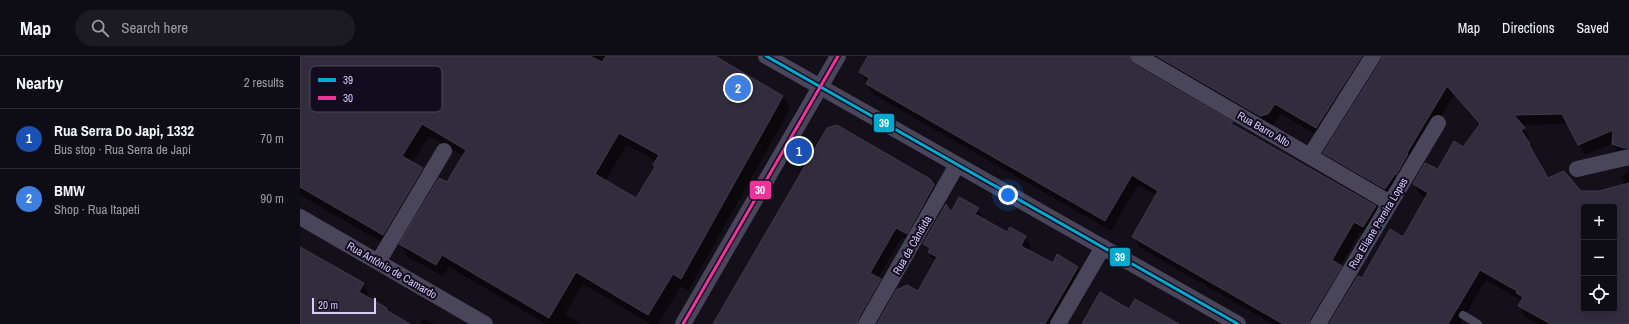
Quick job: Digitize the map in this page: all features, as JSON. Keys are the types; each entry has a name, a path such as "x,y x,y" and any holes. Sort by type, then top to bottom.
{"street":[{"path":"766,56 1238,324"},
{"path":"683,324 838,56"},
{"name":"Rua Barro Alto","path":"1138,56 1390,203"},
{"path":"1310,156 1374,56"},
{"name":"Rua Eliane Pereira Lopes","path":"1318,324 1438,123"},
{"path":"378,262 444,151"},
{"path":"1577,169 1629,157"},
{"name":"Rua da Cândida","path":"866,324 957,165"},
{"name":"Rua Antônio de Camardo","path":"300,217 485,324"},
{"path":"1058,324 1103,247"}],"lane":[{"path":"1463,315 1478,324"}],"building":[{"path":"300,56 590,56 602,62 606,56 715,56 783,96 681,279 673,274 648,315 576,272 549,318 442,255 436,265 399,244 439,178 447,182 466,150 422,124 402,156 423,168 383,235 300,187","holes":["619,133 659,155 653,165 655,167 636,198 595,174"]},
{"path":"868,56 1129,56 1133,64 1233,122 1230,123 1376,206 1363,227 1354,222 1332,260 1342,266 1310,319 1309,324 1283,324 1132,237 1158,191 1132,175 1105,221 866,84 869,78 859,72"},
{"path":"1157,56 1362,56 1316,128 1275,104 1268,114 1260,116"},
{"path":"1382,56 1629,56 1629,148 1612,144 1613,130 1578,145 1562,114 1514,115 1525,128 1521,130 1548,178 1564,171 1581,191 1599,191 1629,183 1629,324 1551,324 1518,306 1523,297 1516,293 1517,291 1480,270 1448,324 1329,324 1358,276 1362,278 1390,229 1403,237 1428,193 1413,184 1425,163 1438,169 1454,141 1463,147 1480,124 1447,86 1407,153 1408,154 1396,175 1395,174 1385,189 1323,153 1381,61"},
{"path":"837,125 930,179 934,185 907,234 896,228 870,273 881,279 858,319 857,324 713,324 827,128"},
{"path":"959,197 979,208 975,214 1007,232 1010,227 1026,236 1021,246 1053,263 1057,254 1078,267 1045,324 877,324 897,289 907,285 918,291 937,257 928,252 930,248 923,244 946,204 951,212"},
{"path":"300,247 364,283 359,292 387,308 386,310 410,324 300,324"},
{"path":"1100,292 1129,309 1135,299 1179,324 1082,324"}],"transit line":[{"name":"39","path":"766,56 1238,324"},
{"name":"30","path":"683,324 838,56"}],"place":[{"name":"BMW","path":"738,88"},
{"name":"Rua Serra Do Japi, 1332","path":"799,151"}]}
